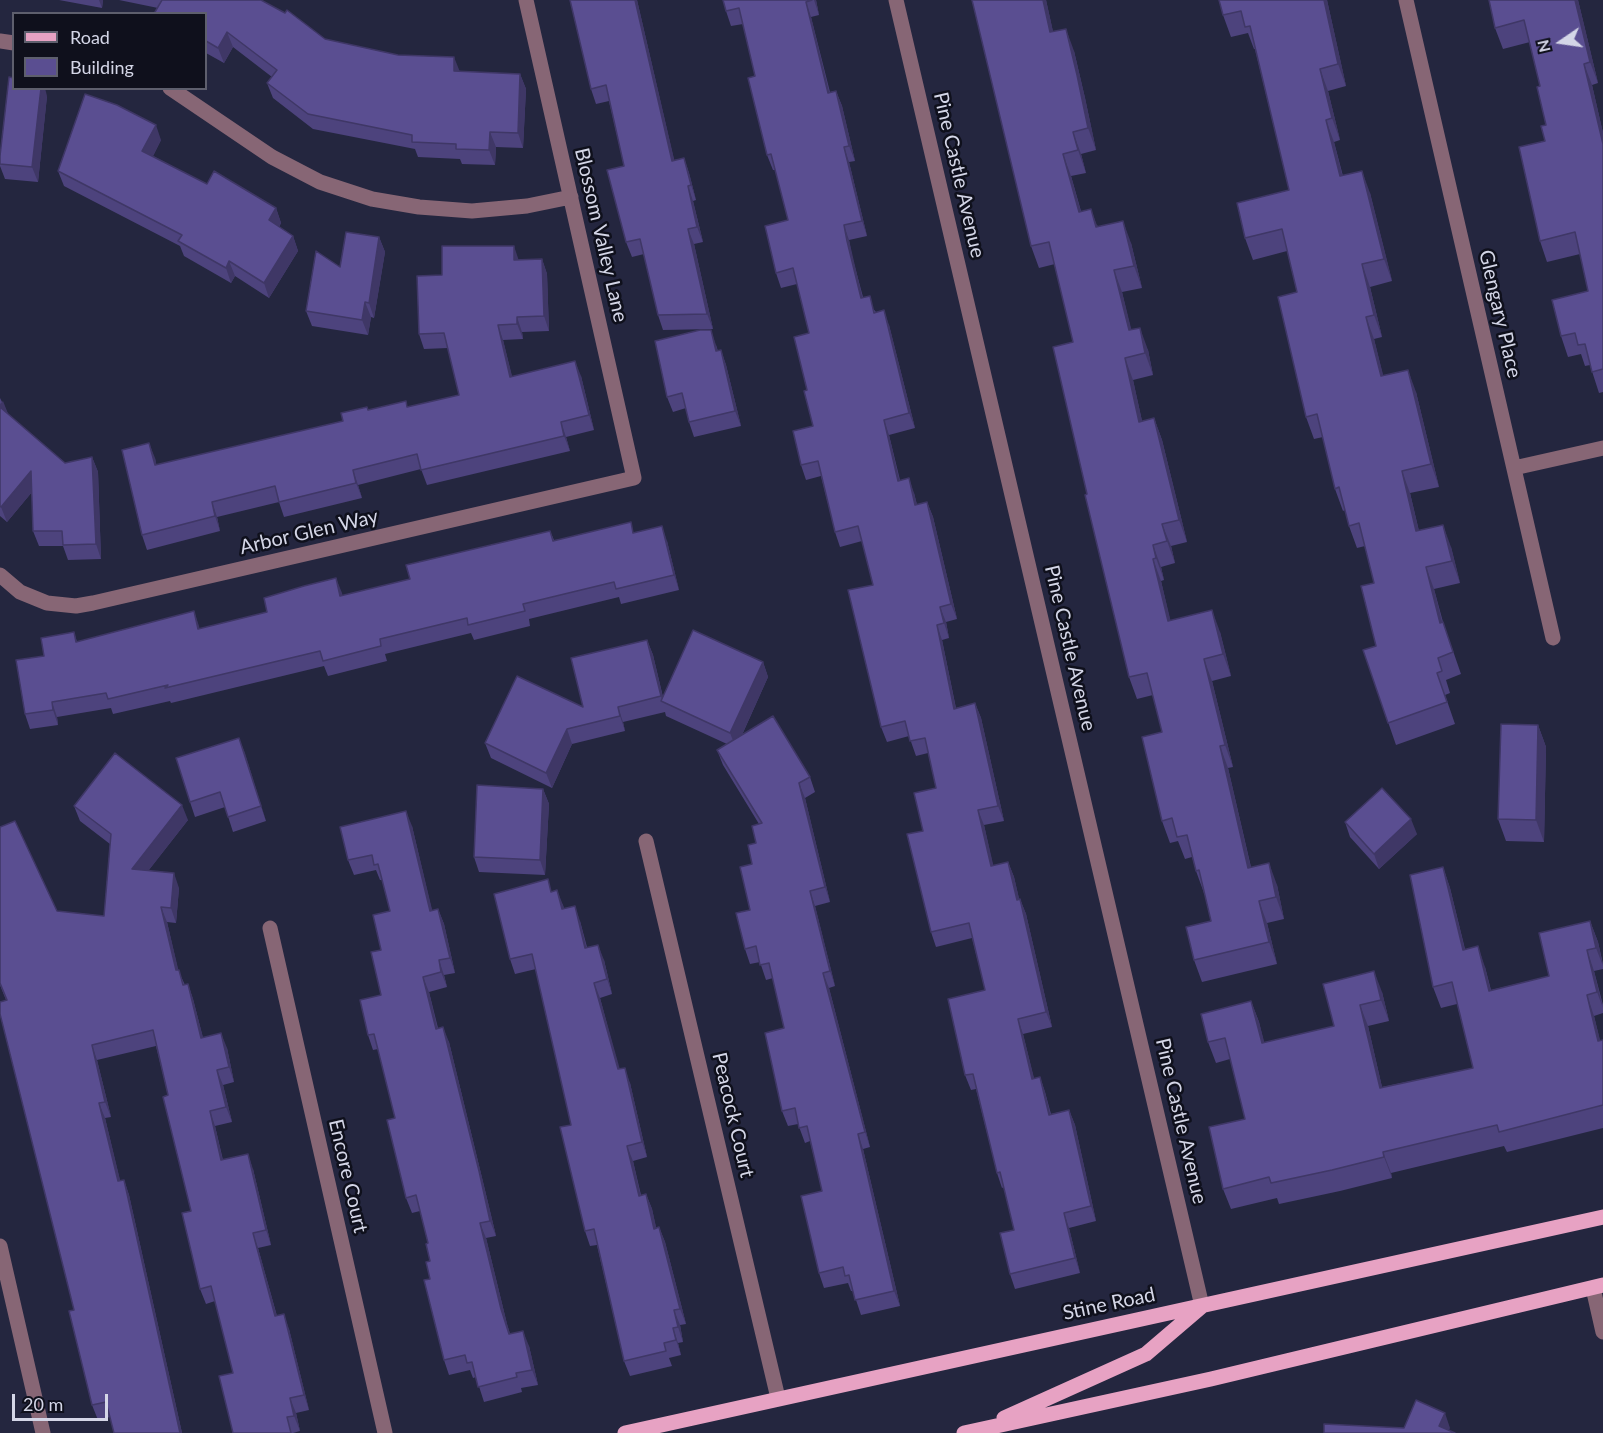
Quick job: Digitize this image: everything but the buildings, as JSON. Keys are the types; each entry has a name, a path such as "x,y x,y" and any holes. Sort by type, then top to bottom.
{"main road":[{"name":"Stine Road","path":"625,1433 1603,1217"},
{"path":"970,1432 1211,1379 1598,1286 1603,1270"},
{"path":"970,1432 1146,1354 1202,1306"}],"street":[{"name":"Blossom Valley Lane","path":"526,0 634,478"},
{"name":"Pine Castle Avenue","path":"896,0 1202,1306"},
{"name":"Glengary Place","path":"1406,0 1553,638"},
{"path":"173,90 272,158 321,182 372,199 419,207 472,211 526,206 571,197"},
{"path":"1514,468 1603,448"},
{"name":"Arbor Glen Way","path":"0,575 20,592 47,603 84,605 634,478"},
{"name":"Peacock Court","path":"646,841 778,1398"},
{"name":"Encore Court","path":"270,928 385,1433"},
{"path":"0,1246 43,1433"},
{"path":"1598,1286 1603,1332"}]}
